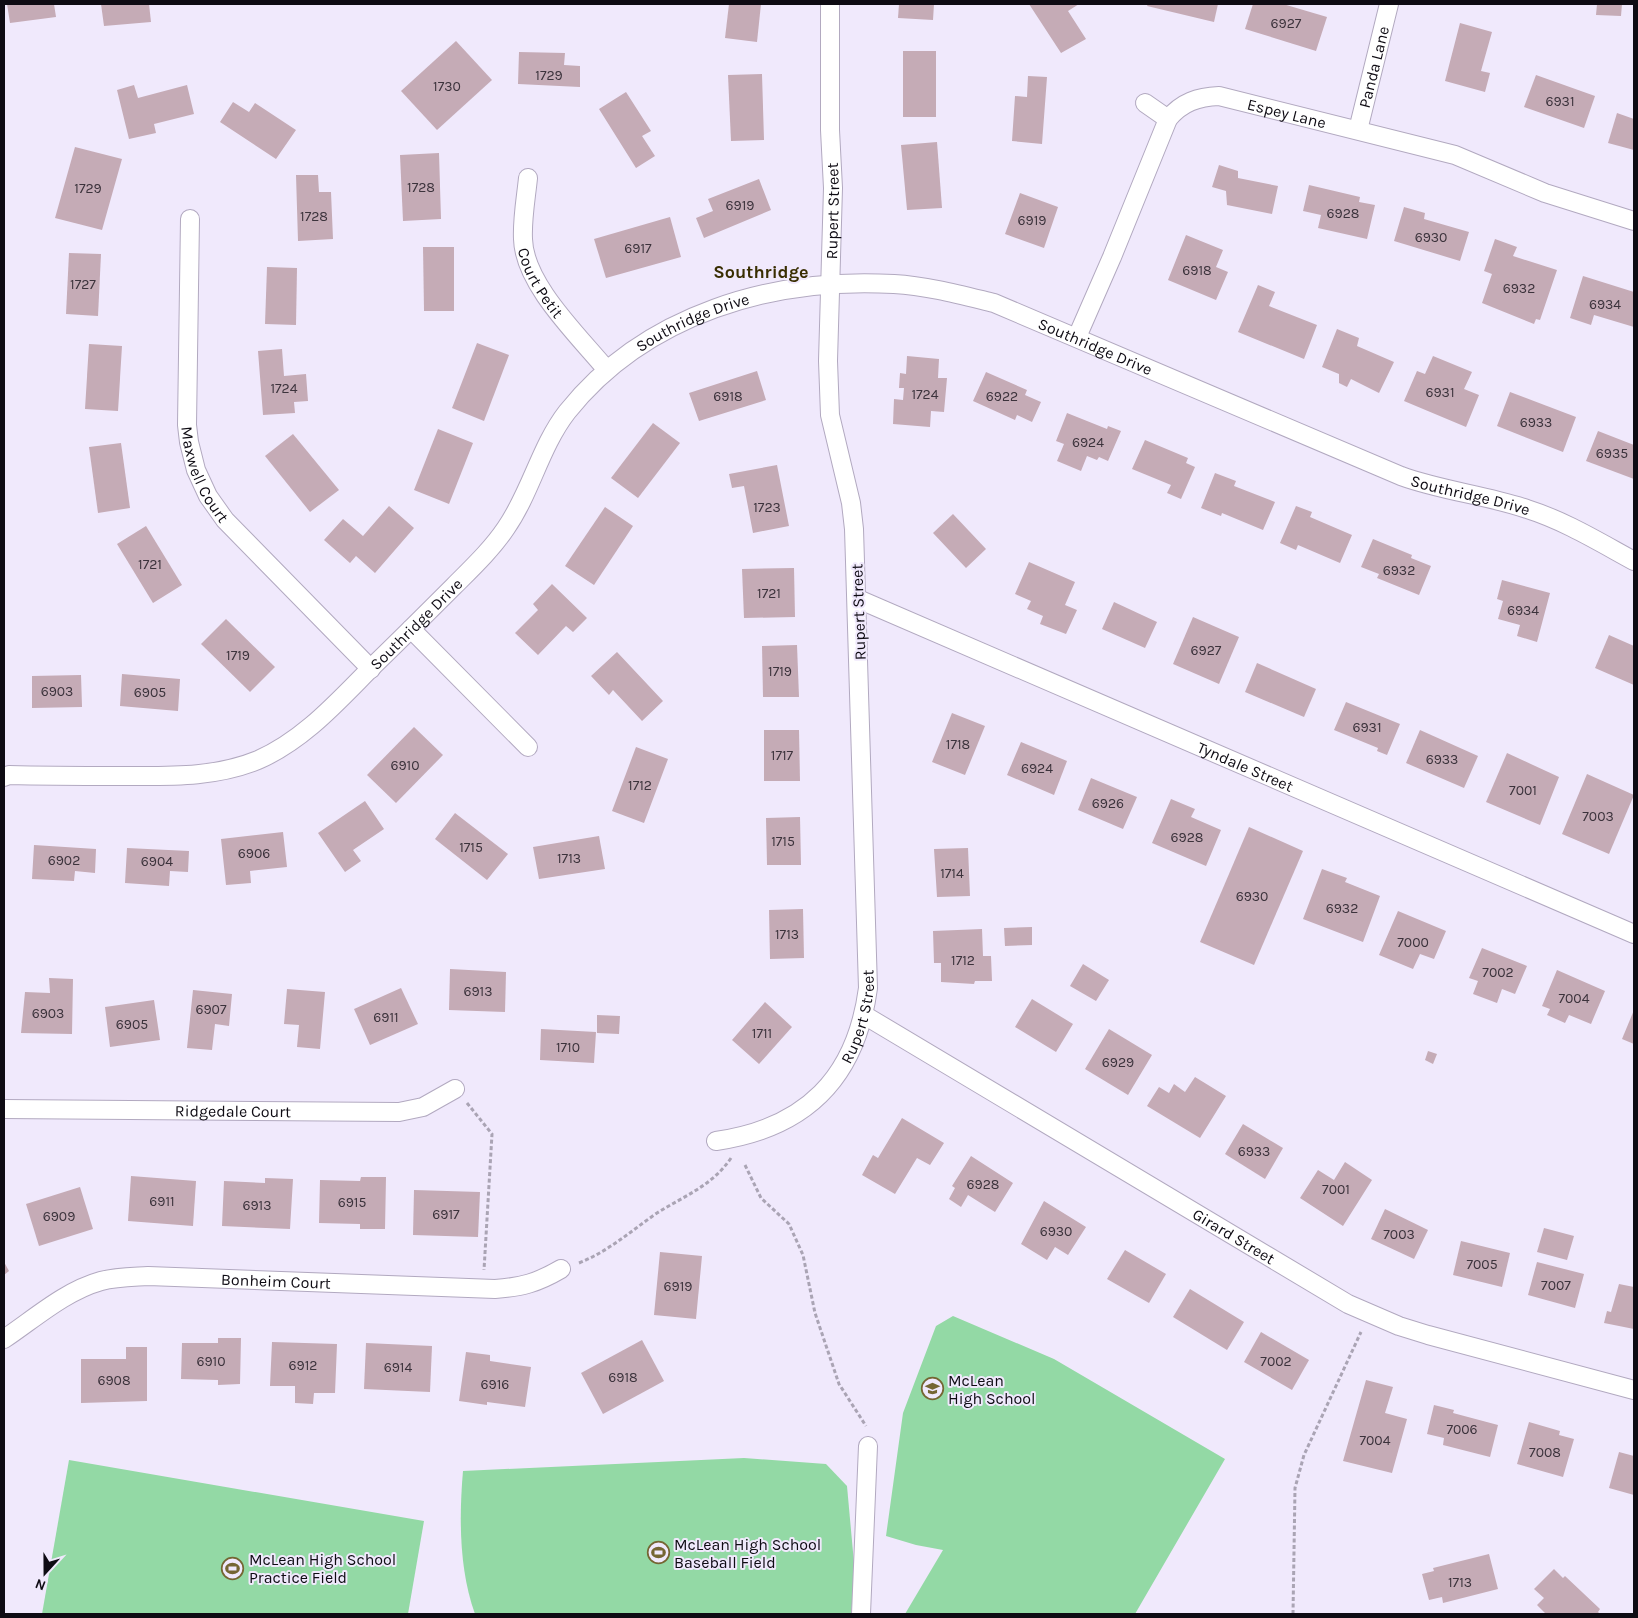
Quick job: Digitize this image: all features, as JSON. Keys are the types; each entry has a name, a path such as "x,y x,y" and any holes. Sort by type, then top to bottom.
{"street":[{"name":"Rupert Street","path":"716,1142 745,1137 773,1127 799,1113 823,1092 842,1068 856,1042 864,1015 868,988 858,599 851,503 830,415 828,361 833,188 830,130 830,4"},
{"name":"Panda Lane","path":"1358,130 1389,4"},
{"name":"Espey Lane","path":"1077,337 1168,119 1185,103 1200,97 1219,96 1455,155 1545,193 1634,221"},
{"path":"1144,103 1168,119"},
{"name":"Court Petit","path":"528,178 523,240 527,263 537,284 606,369"},
{"name":"Maxwell Court","path":"190,219 187,425 196,470 208,496 225,520 371,668"},
{"name":"Southridge Drive","path":"5,775 192,777 225,771 259,760 290,742 316,722 411,629 471,569 506,529 544,448 565,415 606,369 645,340 697,315 734,302 783,290 830,284 896,284 946,291 994,304 1077,337 1400,476 1528,509 1575,528 1634,561"},
{"name":"Tyndale Street","path":"858,599 1634,934"},
{"path":"411,629 528,747"},
{"name":"Girard Street","path":"864,1015 1340,1299 1370,1313 1428,1335 1634,1390"},
{"name":"Ridgedale Court","path":"4,1109 399,1112 423,1107 455,1089"},
{"name":"Bonheim Court","path":"4,1339 81,1289 100,1281 120,1277 148,1276 483,1288 518,1287 540,1282 561,1269"},
{"path":"861,1614 868,1446"}],"path":[{"path":"455,1089 492,1134 483,1288"},
{"path":"561,1269 602,1254 659,1213 703,1187 723,1170 745,1137"},
{"path":"745,1166 761,1198 789,1224 803,1255 815,1313 839,1384 866,1422 868,1446"},
{"path":"1293,1614 1295,1488 1304,1455 1370,1313"}],"green space":[{"path":"953,1316 1054,1359 1225,1459 1135,1614 905,1614 943,1550 916,1545 886,1536 903,1413 936,1326"},
{"name":"McLean High School Baseball Field","path":"744,1458 826,1464 847,1486 855,1574 851,1614 475,1614 463,1562 461,1507 463,1471"},
{"name":"McLean High School Practice Field","path":"69,1460 424,1521 408,1614 42,1614"}],"building":[{"path":"7,4 54,4 56,17 10,23"},
{"path":"101,4 149,4 151,22 104,26"},
{"path":"729,4 761,4 757,42 725,38"},
{"path":"899,4 934,4 933,20 898,18"},
{"path":"1029,4 1079,4 1068,11 1086,39 1061,53"},
{"path":"1148,4 1218,4 1214,22 1147,6"},
{"path":"1253,4 1283,4 1327,17 1316,51 1245,29"},
{"path":"1597,4 1622,4 1621,16 1596,15"},
{"path":"1460,23 1492,32 1481,71 1490,73 1485,92 1445,81"},
{"path":"456,41 492,80 437,130 401,91"},
{"path":"903,51 936,51 936,117 903,117"},
{"path":"519,52 565,53 564,65 580,66 580,87 518,84"},
{"path":"762,74 764,140 731,141 728,75"},
{"path":"1536,75 1595,96 1584,128 1524,107"},
{"path":"1028,76 1047,77 1042,144 1012,141 1015,96 1027,97"},
{"path":"134,85 138,98 187,85 194,114 154,124 156,133 129,139 117,90"},
{"path":"626,92 651,131 642,136 655,156 636,168 599,109"},
{"path":"233,102 249,112 255,103 296,130 276,159 220,122"},
{"path":"1617,113 1634,119 1634,150 1608,143"},
{"path":"937,142 942,208 907,210 901,145"},
{"path":"75,147 122,159 102,230 55,218"},
{"path":"439,153 441,219 403,221 400,155"},
{"path":"1219,165 1238,171 1238,178 1278,186 1272,214 1227,205 1226,191 1212,187"},
{"path":"296,175 318,175 319,192 331,192 333,239 298,241"},
{"path":"759,179 771,210 704,238 696,218 713,211 708,199"},
{"path":"1309,185 1360,197 1359,202 1375,205 1367,239 1318,228 1321,215 1303,211"},
{"path":"1020,193 1058,207 1044,248 1005,234"},
{"path":"1404,207 1425,213 1424,219 1469,232 1460,261 1394,241"},
{"path":"670,217 681,257 606,278 594,239"},
{"path":"1186,235 1223,250 1216,267 1228,272 1216,300 1168,280"},
{"path":"1495,239 1517,247 1513,256 1557,270 1540,320 1536,319 1534,324 1482,303 1492,274 1484,271"},
{"path":"423,247 454,247 454,311 424,311"},
{"path":"69,253 101,254 98,316 66,314"},
{"path":"267,267 297,268 296,325 265,324"},
{"path":"1583,276 1634,292 1634,327 1594,315 1591,325 1570,318"},
{"path":"1258,285 1275,292 1269,306 1317,325 1304,359 1238,332"},
{"path":"1337,329 1359,338 1357,346 1394,362 1379,393 1351,379 1347,387 1339,383 1339,374 1322,367"},
{"path":"477,343 509,355 484,421 452,408"},
{"path":"89,344 122,346 118,411 85,409"},
{"path":"282,349 284,376 306,374 308,401 294,402 295,413 263,415 258,351"},
{"path":"907,356 939,359 938,378 947,378 944,412 931,411 930,427 893,424 894,399 903,400 904,388 899,388 900,373 906,374"},
{"path":"1433,356 1472,372 1464,389 1479,395 1466,427 1404,401 1417,371 1425,374"},
{"path":"757,371 766,400 699,421 689,393"},
{"path":"986,372 1027,390 1025,395 1041,402 1032,422 1017,415 1015,420 973,401"},
{"path":"1510,392 1576,417 1563,452 1497,426"},
{"path":"1067,413 1107,429 1108,426 1121,431 1108,461 1099,457 1097,460 1087,456 1081,471 1057,461 1064,444 1056,441"},
{"path":"653,423 680,443 638,498 611,478"},
{"path":"438,429 473,443 449,504 414,490"},
{"path":"1598,431 1634,445 1634,479 1586,461"},
{"path":"293,434 339,490 310,512 265,456"},
{"path":"1145,440 1188,458 1186,463 1195,467 1181,499 1167,493 1171,485 1132,469"},
{"path":"121,443 130,508 98,513 89,447"},
{"path":"777,465 789,526 753,533 744,486 732,488 729,474"},
{"path":"1215,473 1236,481 1234,486 1275,502 1263,530 1222,513 1221,516 1201,508"},
{"path":"389,506 414,528 375,573 356,556 350,563 324,540 343,519 363,536"},
{"path":"1296,506 1312,512 1310,517 1352,535 1340,563 1298,545 1296,550 1280,543"},
{"path":"605,507 633,526 594,585 565,566"},
{"path":"953,514 986,549 966,568 933,533"},
{"path":"146,526 182,585 153,603 117,544"},
{"path":"1373,539 1412,555 1411,558 1431,566 1419,595 1377,578 1379,574 1361,567"},
{"path":"1029,562 1075,582 1065,605 1077,610 1066,634 1040,624 1043,616 1027,609 1031,601 1015,594"},
{"path":"794,568 795,617 744,618 742,569"},
{"path":"1502,580 1550,593 1537,642 1517,636 1520,625 1498,619 1503,601 1497,599"},
{"path":"552,584 587,618 573,632 566,626 538,655 515,633 538,610 533,604"},
{"path":"1114,602 1157,622 1145,648 1102,629"},
{"path":"1193,617 1239,637 1219,684 1173,664"},
{"path":"226,619 275,667 250,692 201,644"},
{"path":"1609,635 1634,646 1634,685 1595,668"},
{"path":"797,645 799,697 763,697 762,646"},
{"path":"617,652 663,701 642,721 613,690 609,695 591,676"},
{"path":"1257,663 1316,689 1304,717 1245,692"},
{"path":"122,674 180,679 178,711 120,706"},
{"path":"81,675 82,707 32,708 32,676"},
{"path":"1346,702 1400,724 1387,755 1377,751 1378,748 1334,730"},
{"path":"952,713 985,726 965,775 932,762"},
{"path":"414,727 443,755 396,803 367,775"},
{"path":"764,730 799,730 800,781 764,781"},
{"path":"1420,730 1478,756 1464,788 1406,763"},
{"path":"1021,742 1067,761 1054,795 1007,775"},
{"path":"636,747 668,759 644,823 612,811"},
{"path":"1507,753 1559,777 1540,825 1486,802"},
{"path":"1587,774 1634,795 1609,854 1562,834"},
{"path":"1091,778 1137,797 1123,829 1078,810"},
{"path":"1171,799 1195,809 1191,817 1221,830 1206,866 1152,843"},
{"path":"365,801 384,829 353,850 361,861 345,872 318,833"},
{"path":"455,813 508,854 487,880 435,839"},
{"path":"800,817 801,865 767,865 766,818"},
{"path":"1249,827 1303,851 1254,965 1200,942"},
{"path":"283,832 287,867 250,871 251,883 226,885 221,839"},
{"path":"599,836 605,869 539,879 533,847"},
{"path":"34,845 96,849 95,873 75,871 74,881 32,879"},
{"path":"127,848 189,851 188,872 170,871 169,886 125,883"},
{"path":"968,848 970,896 937,897 934,849"},
{"path":"1322,869 1347,878 1345,882 1380,896 1363,942 1303,919"},
{"path":"803,909 804,958 770,959 769,910"},
{"path":"1398,911 1446,931 1434,959 1420,954 1413,969 1379,955"},
{"path":"1032,927 1032,945 1005,946 1004,928"},
{"path":"982,929 983,956 991,956 992,981 975,981 974,984 941,982 941,963 934,963 933,931"},
{"path":"1482,948 1527,966 1515,994 1502,989 1497,1003 1473,994 1478,981 1469,978"},
{"path":"1083,964 1109,980 1096,1001 1070,986"},
{"path":"450,969 506,972 505,1012 449,1010"},
{"path":"1557,970 1605,991 1591,1024 1569,1015 1565,1023 1547,1015 1550,1009 1542,1006"},
{"path":"49,978 73,979 72,1034 21,1033 25,992 50,993"},
{"path":"401,988 418,1024 370,1045 354,1009"},
{"path":"287,989 325,992 320,1049 297,1047 299,1025 284,1024"},
{"path":"193,990 232,994 229,1026 215,1024 212,1050 187,1048"},
{"path":"1032,999 1073,1024 1056,1052 1015,1027"},
{"path":"154,1000 160,1040 110,1047 105,1007"},
{"path":"765,1002 792,1027 759,1064 732,1040"},
{"path":"1634,1010 1634,1044 1622,1039"},
{"path":"597,1015 620,1016 619,1034 597,1033"},
{"path":"541,1029 596,1032 594,1063 540,1060"},
{"path":"1109,1029 1152,1055 1128,1095 1085,1069"},
{"path":"1428,1051 1437,1054 1433,1064 1425,1060"},
{"path":"1195,1077 1226,1096 1200,1138 1147,1106 1159,1087 1169,1093 1174,1084 1185,1092"},
{"path":"902,1118 944,1143 930,1165 917,1158 895,1194 862,1175 873,1155 878,1158"},
{"path":"1243,1124 1283,1148 1265,1179 1225,1154"},
{"path":"971,1156 1013,1183 995,1212 968,1195 961,1207 949,1199 955,1188 952,1186"},
{"path":"1345,1162 1372,1180 1343,1226 1300,1198 1318,1170 1334,1180"},
{"path":"131,1176 196,1181 193,1226 128,1221"},
{"path":"361,1177 386,1177 385,1229 360,1229 360,1224 319,1223 320,1180 360,1181"},
{"path":"265,1178 293,1179 290,1229 222,1226 224,1181 265,1183"},
{"path":"80,1187 93,1229 39,1246 26,1204"},
{"path":"414,1190 480,1192 478,1237 413,1235"},
{"path":"1044,1201 1086,1227 1068,1255 1055,1247 1047,1260 1021,1244"},
{"path":"1385,1209 1428,1230 1414,1259 1371,1239"},
{"path":"1544,1228 1574,1236 1567,1260 1537,1252"},
{"path":"1461,1241 1510,1253 1502,1287 1453,1275"},
{"path":"1125,1250 1166,1274 1149,1303 1107,1279"},
{"path":"660,1252 702,1256 696,1319 654,1315"},
{"path":"4,1262 9,1271 4,1275"},
{"path":"1537,1262 1584,1274 1575,1308 1528,1295"},
{"path":"1619,1284 1634,1287 1634,1329 1604,1323 1607,1311 1611,1312"},
{"path":"1190,1289 1244,1322 1227,1350 1173,1317"},
{"path":"1261,1332 1309,1360 1292,1390 1244,1362"},
{"path":"218,1338 241,1338 240,1384 218,1385 218,1380 181,1379 182,1343 218,1343"},
{"path":"642,1340 664,1381 603,1414 581,1373"},
{"path":"272,1342 337,1344 335,1393 314,1393 313,1404 295,1403 295,1386 270,1386"},
{"path":"366,1343 432,1346 430,1392 364,1389"},
{"path":"126,1347 147,1347 147,1401 81,1403 81,1359 126,1359"},
{"path":"466,1352 490,1355 490,1361 531,1367 525,1407 487,1402 487,1405 459,1401"},
{"path":"1366,1380 1393,1387 1385,1413 1407,1419 1392,1473 1343,1461"},
{"path":"1434,1405 1454,1410 1453,1413 1498,1425 1490,1457 1443,1445 1444,1438 1427,1434"},
{"path":"1529,1422 1560,1431 1559,1435 1574,1439 1563,1477 1517,1464"},
{"path":"1619,1452 1634,1456 1634,1495 1609,1488"},
{"path":"1489,1554 1498,1589 1443,1603 1442,1597 1429,1600 1422,1574 1434,1571 1433,1568"},
{"path":"1554,1569 1563,1578 1565,1576 1600,1609 1598,1612 1600,1614 1546,1614 1537,1605 1544,1598 1534,1589"}],"place":[{"name":"McLean High School","path":"932,1389"},
{"name":"McLean High School Baseball Field","path":"658,1553"},
{"name":"McLean High School Practice Field","path":"233,1568"}],"district":[{"name":"Southridge","path":"761,272"}]}
